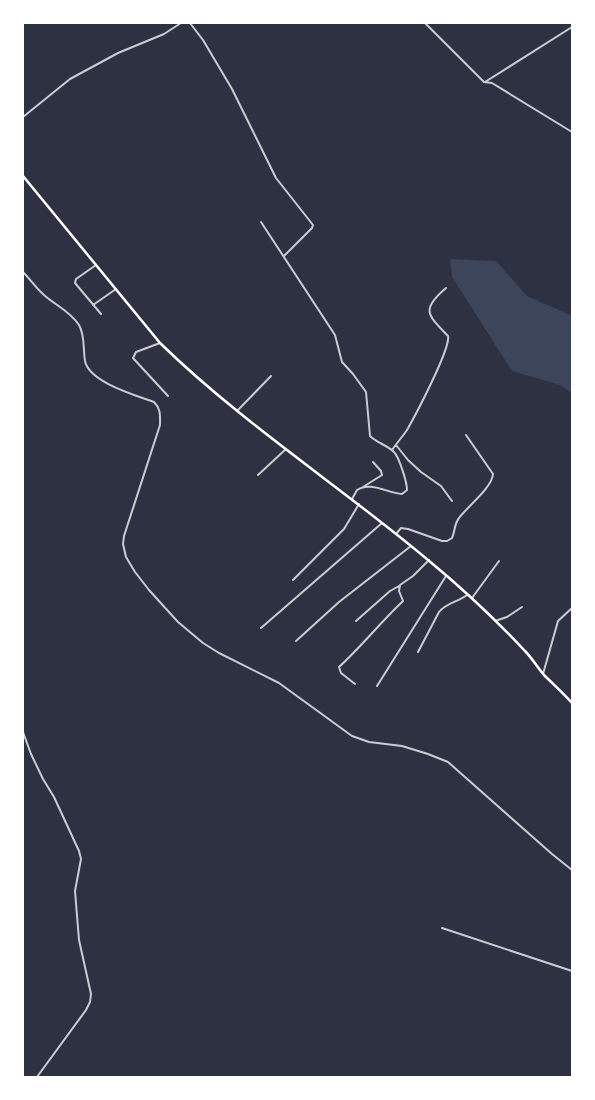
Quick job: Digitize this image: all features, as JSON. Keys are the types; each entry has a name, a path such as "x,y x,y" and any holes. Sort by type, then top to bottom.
{"main road":[{"path":"23,176 96,265 117,288 160,342 185,367 286,449 359,504 429,560 496,621 527,653 543,674 571,701"}],"street":[{"path":"23,117 70,79 118,53 164,34 181,23"},
{"path":"190,23 204,40 232,89 276,178 313,225 312,228 284,256"},
{"path":"425,23 484,82 492,83 572,132"},
{"path":"484,82 572,26"},
{"path":"261,222 335,335 342,362 354,374 366,392 370,436 380,444 395,452 405,478 407,490 402,494 373,487 360,488"},
{"path":"96,265 75,281 76,285 100,314"},
{"path":"23,272 44,295 63,308 80,326 85,362 87,369 92,374 106,383 154,402 158,406 160,412 160,425 124,536 123,544 126,557 135,572 178,622 219,653 279,683 300,700 352,736 369,742 402,746 448,762 572,870"},
{"path":"93,305 117,288"},
{"path":"392,450 406,431 414,416 441,361 448,343 448,336 433,321 429,312 429,309 438,296 446,288"},
{"path":"160,342 136,352 133,358 168,396"},
{"path":"238,411 271,376"},
{"path":"396,534 401,528 442,541 447,541 452,538 458,520 493,478 493,474 466,435"},
{"path":"396,445 408,460 421,472 441,486 452,502"},
{"path":"258,475 286,449"},
{"path":"352,499 357,490 382,475 381,471 373,462"},
{"path":"293,580 344,529 359,504"},
{"path":"261,628 382,523"},
{"path":"296,641 339,602 411,546"},
{"path":"356,621 390,591 413,576 429,560"},
{"path":"472,598 499,561"},
{"path":"377,686 446,576"},
{"path":"355,684 341,673 339,667 360,648 371,636 378,625 403,601 399,590 400,585"},
{"path":"418,652 443,607 461,599 467,594"},
{"path":"496,621 505,618 522,607"},
{"path":"543,674 558,621 572,608"},
{"path":"23,732 31,754 43,779 54,797 79,851 81,859 76,882 75,898 79,940 91,994 90,1002 86,1010 37,1077"},
{"path":"442,928 572,971"}],"shaded area":[{"path":"450,259 496,261 527,296 572,316 572,393 560,385 512,371 452,277"}]}
